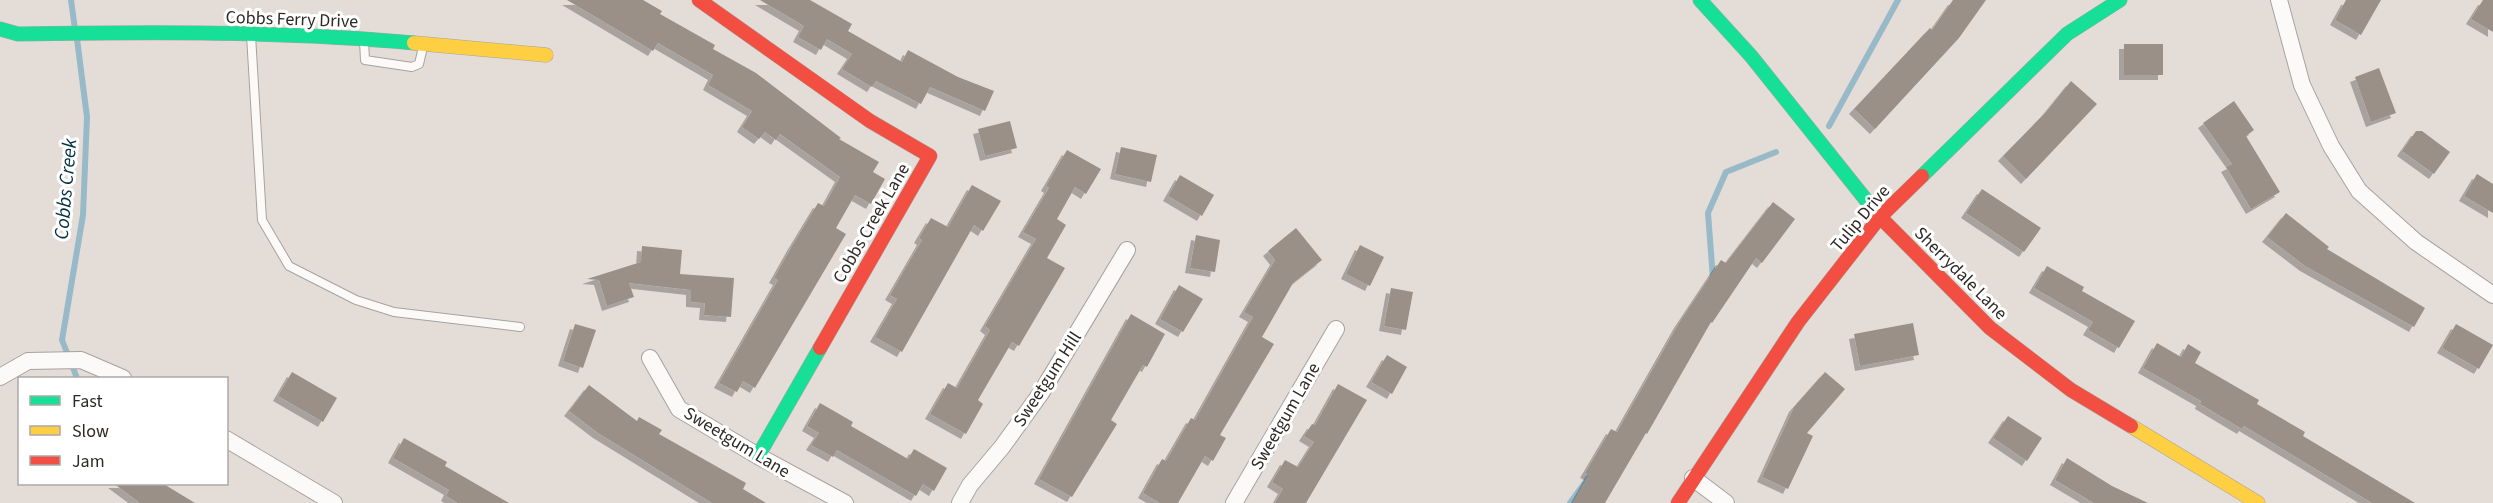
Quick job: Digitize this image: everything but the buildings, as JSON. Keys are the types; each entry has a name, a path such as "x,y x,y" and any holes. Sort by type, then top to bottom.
{"street":[{"name":"Cobbs Creek Lane","path":"699,0 870,121 930,156 758,456"},
{"name":"Sherrydale Lane","path":"1700,0 1751,56 1880,217 1990,328 2071,390 2258,503"},
{"name":"Tulip Drive","path":"1678,503 1798,322 1880,217 2067,34 2120,0"},
{"path":"2278,0 2302,85 2331,146 2359,191 2416,242 2493,295"},
{"name":"Cobbs Ferry Drive","path":"0,29 18,34 137,32 251,34 424,44 546,55"},
{"name":"Sweetgum Hill","path":"960,503 970,484 1002,447 1041,393 1127,250"},
{"name":"Sweetgum Lane","path":"1234,503 1336,329"},
{"name":"Sweetgum Lane","path":"650,358 680,409 758,456 845,503"},
{"path":"0,377 28,361 81,360 121,377"},
{"path":"228,440 334,503"},
{"path":"1693,478 1726,503"}],"lane":[{"path":"251,34 262,220 289,266 356,300 394,312 520,327"},
{"path":"363,40 365,60 412,67 419,64 424,44"}],"waterway":[{"name":"Cobbs Creek","path":"71,0 75,29"},
{"path":"1829,126 1898,0"},
{"name":"Cobbs Creek","path":"77,39 87,117 83,215 62,340 77,377"},
{"path":"1713,279 1708,213 1726,172 1776,152"},
{"path":"1570,503 1589,477"}],"traffic: fast":[{"path":"1700,0 1751,56 1878,215"},
{"path":"1922,176 2067,34 2120,0"},
{"path":"0,29 18,34 266,34 414,43"},
{"path":"758,456 820,348"}],"traffic: slow":[{"path":"414,43 546,55"},
{"path":"2131,426 2258,503"}],"traffic: jam":[{"path":"699,0 870,121 930,156 820,348"},
{"path":"1678,503 1798,322 1880,217 1922,176"},
{"path":"1878,215 1990,328 2071,390 2131,426"}]}
